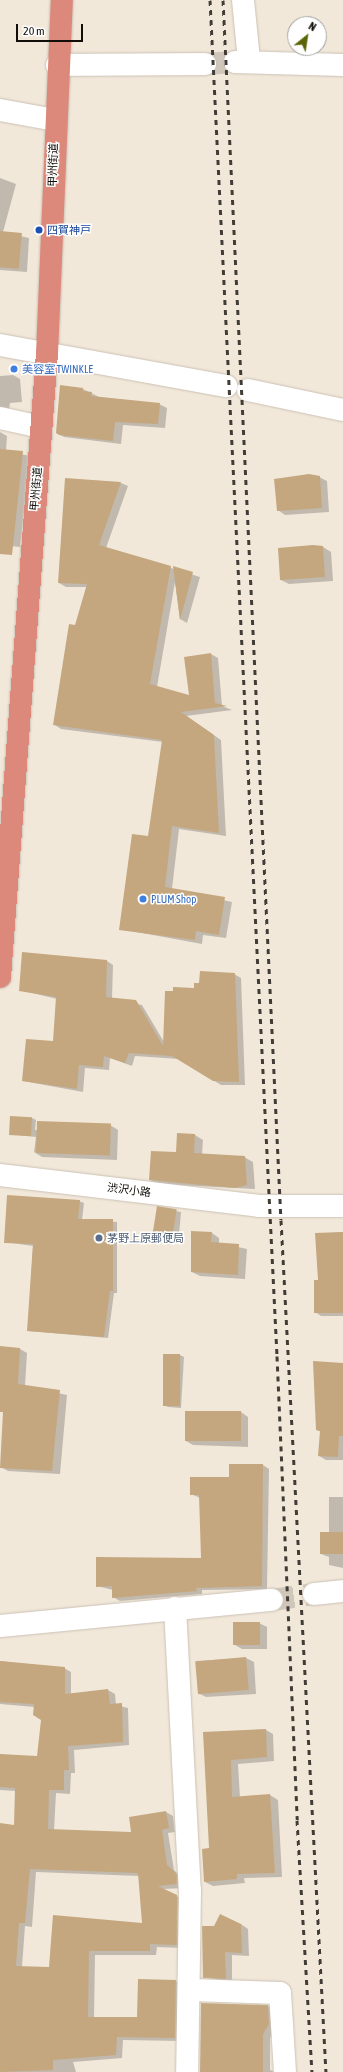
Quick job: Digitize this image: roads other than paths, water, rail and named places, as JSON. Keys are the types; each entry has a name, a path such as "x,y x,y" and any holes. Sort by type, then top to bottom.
{"highway":[{"name":"甲州街道","path":"0,977 47,354 57,66 62,0"}],"street":[{"path":"243,0 242,61 343,65"},
{"path":"57,66 205,64"},
{"path":"0,110 55,120"},
{"path":"0,345 226,386"},
{"path":"248,390 343,410"},
{"path":"0,418 41,427"},
{"name":"渋沢小路","path":"0,1175 259,1206 291,1204 343,1206"},
{"path":"314,1594 343,1591"},
{"path":"0,1626 175,1608 272,1600"},
{"path":"175,1608 190,1890 191,1990 187,2072"},
{"path":"191,1990 280,1993 284,2072"}],"tunnel":[{"path":"205,64 235,62"},
{"path":"272,1600 314,1594"}],"railway":[{"path":"210,0 277,1356 297,1820 312,2072"},
{"path":"223,0 281,1220 326,2072"}],"place":[{"name":"四賀神戸","path":"39,230"},
{"name":"美容室 TWINKLE","path":"14,369"},
{"name":"PLUM Shop","path":"143,899"},
{"name":"茅野上原郵便局","path":"99,1238"}]}
